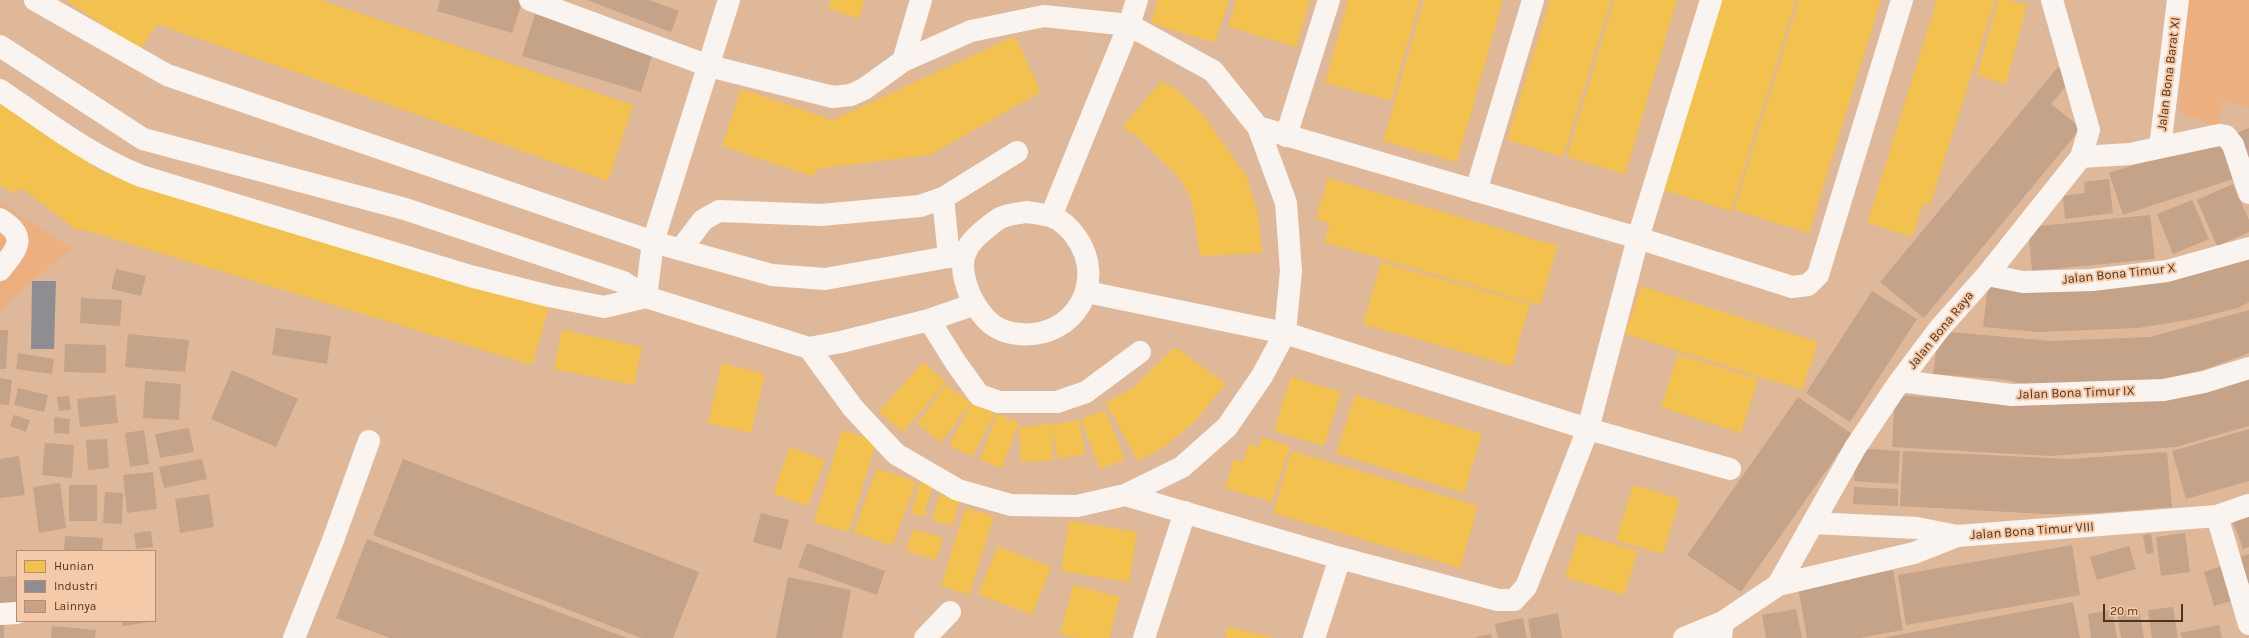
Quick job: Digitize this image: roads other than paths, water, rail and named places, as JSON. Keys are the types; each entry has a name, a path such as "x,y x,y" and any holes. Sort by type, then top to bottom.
{"street":[{"path":"35,0 167,75 653,242 772,275 825,279 957,256 981,232 1002,217 1027,212 1051,216 1070,229 1084,248 1090,270 1087,292 1075,313 1056,329 1032,336 1007,333 986,321 966,286 957,256 943,198"},
{"path":"646,297 653,242 729,0"},
{"path":"904,61 921,0"},
{"path":"1051,216 1129,26 1137,0"},
{"path":"1286,136 1329,0"},
{"path":"1476,191 1533,0"},
{"path":"1125,495 1340,558 1498,600 1514,600 1526,587 1588,429 1638,238 1711,0"},
{"path":"1258,127 1638,238 1792,287 1808,285 1818,275 1902,0"},
{"name":"Jalan Bona Raya","path":"1684,638 1722,630 1778,585 1855,448 1900,381 1939,329 1987,275 2081,157 2089,130 2052,0"},
{"name":"Jalan Bona Barat XI","path":"2160,147 2178,0"},
{"path":"536,1 709,66 833,97 850,95 864,89 904,61 971,31 1044,16 1129,26 1213,71 1258,127 1286,203 1291,271 1285,333 1262,376 1227,427 1182,467 1125,495 1077,506 1011,506 958,490 896,454 853,408 809,348"},
{"path":"0,46 143,139 405,209 624,282 646,297 809,348 841,342 929,320 975,304"},
{"path":"0,90 73,140 120,168 141,176 470,276 549,296 604,307 646,297"},
{"path":"2081,157 2130,154 2219,135 2226,136 2233,145 2249,193"},
{"path":"681,249 703,220 719,211 821,215 920,206 943,198 1017,152"},
{"path":"0,219 13,229 18,236 18,243 17,250 0,270"},
{"name":"Jalan Bona Timur X","path":"1987,275 2023,282 2092,280 2167,271 2249,248"},
{"path":"1087,292 1285,333 1588,429 1730,470"},
{"path":"929,320 956,364 979,395 999,402 1057,402 1086,392 1140,352"},
{"name":"Jalan Bona Timur IX","path":"1900,381 2012,395 2157,390 2204,382 2249,368"},
{"path":"294,638 332,543 369,441"},
{"name":"Jalan Bona Timur VIII","path":"1813,523 1917,528 1957,536 2217,516 2249,505"},
{"path":"1144,638 1185,512"},
{"path":"2217,516 2249,624"},
{"path":"1778,585 1914,553 1957,536"},
{"path":"1314,638 1340,558"},
{"path":"925,638 950,612"},
{"path":"0,614 16,613"}]}
